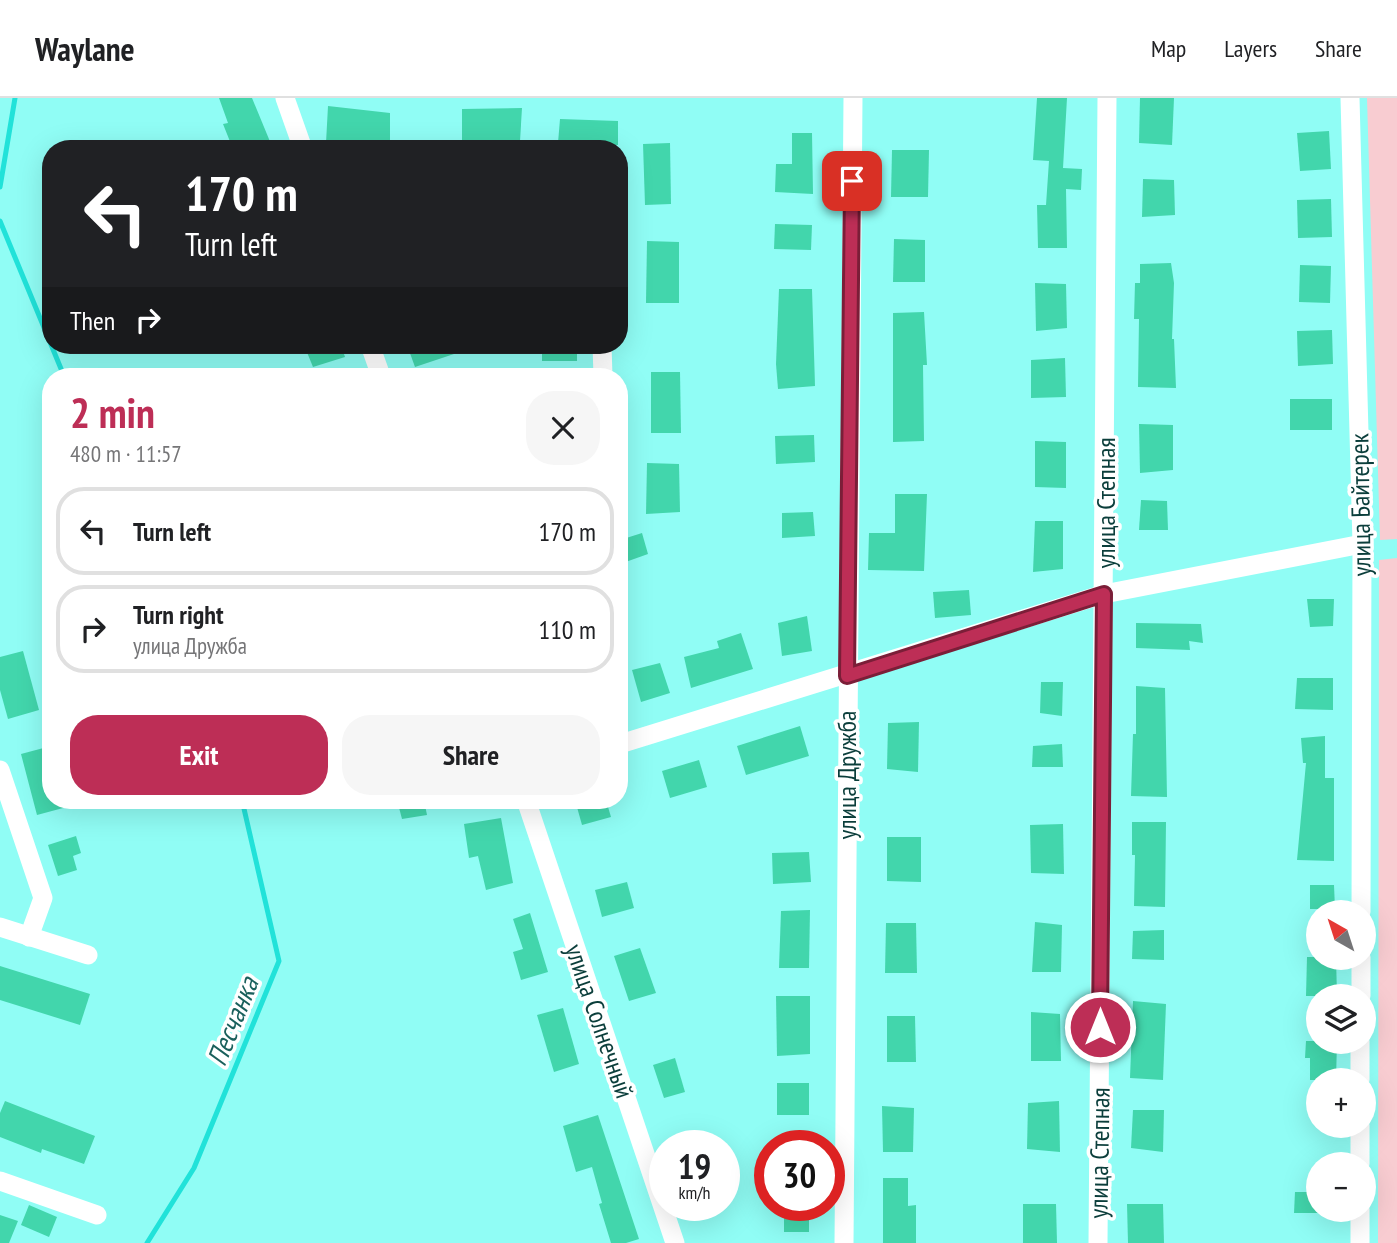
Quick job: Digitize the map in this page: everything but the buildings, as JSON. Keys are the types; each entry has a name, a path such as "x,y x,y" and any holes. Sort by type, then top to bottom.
{"street":[{"path":"285,98 300,140"},
{"name":"улица Дружба","path":"844,1243 853,98"},
{"name":"улица Степная","path":"1098,1243 1107,98"},
{"name":"улица Байтерек","path":"1350,98 1362,544 1361,900"},
{"path":"628,742 847,676 1104,594 1362,544"},
{"path":"0,770 43,898 29,937"},
{"name":"улица Солнечный","path":"529,809 675,1243"},
{"path":"0,928 88,956"},
{"path":"0,1181 97,1214"},
{"path":"1360,1222 1360,1243"}],"shaded area":[{"path":"1367,98 1397,98 1397,539 1380,540"},
{"path":"1397,558 1397,1243 1378,1243 1379,560"}],"waterway":[{"name":"Песчанка","path":"0,187 15,98"},
{"name":"Песчанка","path":"0,221 42,323"},
{"name":"Песчанка","path":"55,354 61,368"},
{"name":"Песчанка","path":"147,1243 194,1168 279,961 244,809"}],"route":[{"path":"852,181 847,676 1104,594 1100,1027"}]}
